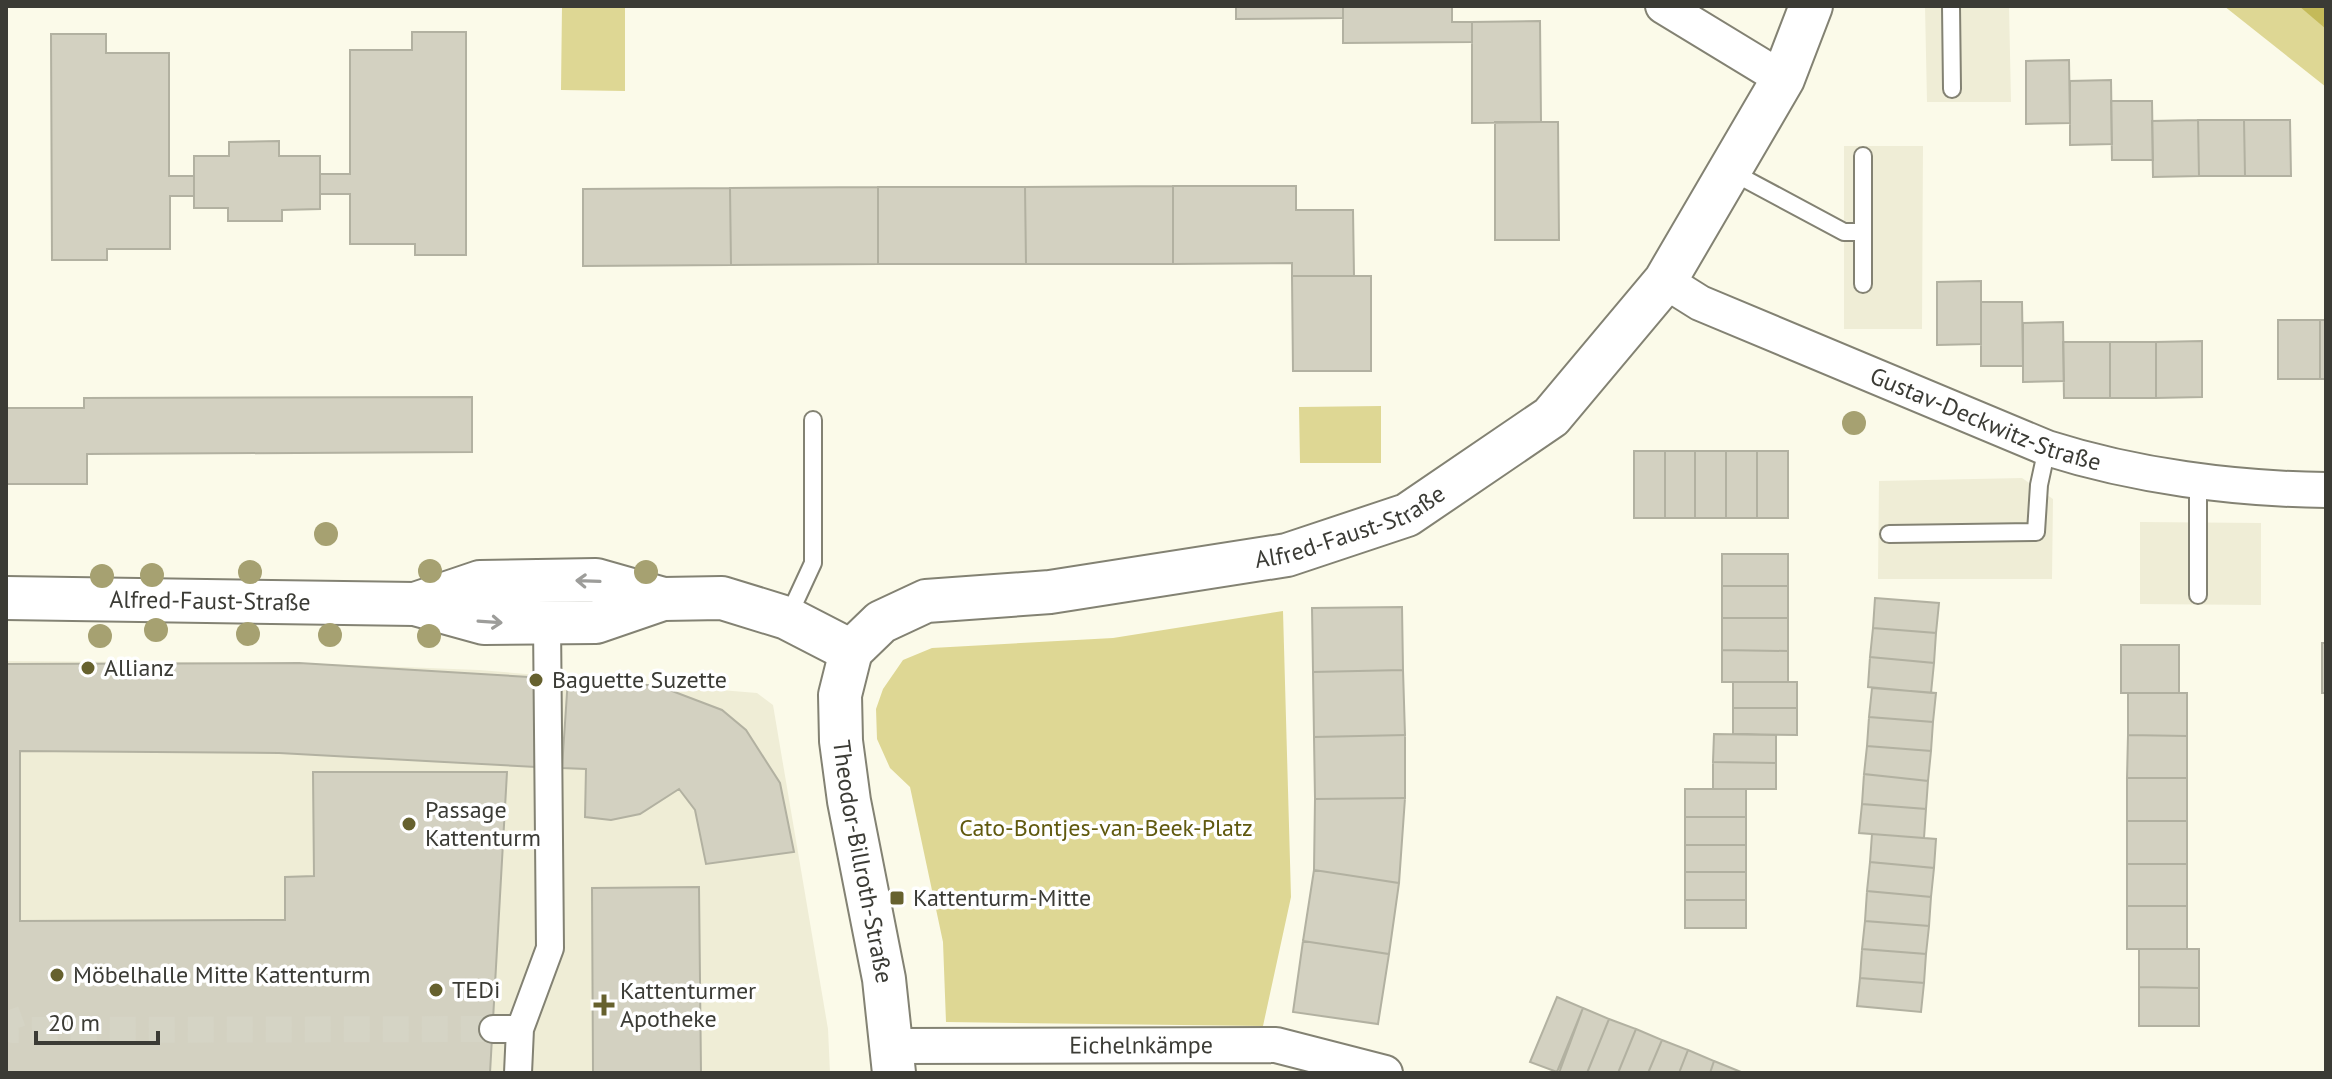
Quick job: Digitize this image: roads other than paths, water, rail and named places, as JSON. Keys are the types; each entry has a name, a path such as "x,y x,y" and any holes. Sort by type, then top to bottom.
{"street":[{"path":"1663,6 1783,79"},
{"name":"Alfred-Faust-Straße","path":"415,604 480,582 596,580 663,599 722,598 787,618 851,651 881,622 926,601 1050,592 1287,555 1407,515 1551,417 1665,281 1732,172 1783,79 1811,6"},
{"name":"Gustav-Deckwitz-Straße","path":"1665,281 1713,309 2047,448 2084,460 2198,480 2326,490"},
{"name":"Alfred-Faust-Straße","path":"6,598 415,604 484,623 596,622 663,599"},
{"path":"518,1073 520,1029 550,948 547,622"},
{"name":"Theodor-Billroth-Straße","path":"851,651 840,695 841,741 849,801 884,979 892,1060"},
{"path":"493,1029 520,1029"},
{"name":"Eichelnkämpe","path":"892,1060 1276,1045 1385,1073"}],"lane":[{"path":"1951,6 1952,89"},
{"path":"1863,156 1863,284"},
{"path":"1732,172 1844,232 1863,232"},
{"path":"787,618 813,563 813,420"},
{"path":"1889,534 2036,532 2039,485 2047,448"},
{"path":"2198,480 2198,595"}],"tunnel":[{"path":"6,1011 13,1030 493,1029"}],"place":[{"name":"Allianz","path":"88,668"},
{"name":"Baguette Suzette","path":"536,680"},
{"name":"Passage Kattenturm","path":"409,824"},
{"name":"Kattenturm-Mitte","path":"897,898"},
{"name":"Möbelhalle Mitte Kattenturm","path":"57,975"},
{"name":"TEDi","path":"436,990"},
{"name":"Kattenturmer Apotheke","path":"604,1005"}],"park label":[{"name":"Cato-Bontjes-van-Beek-Platz","path":"1106,828"}]}
